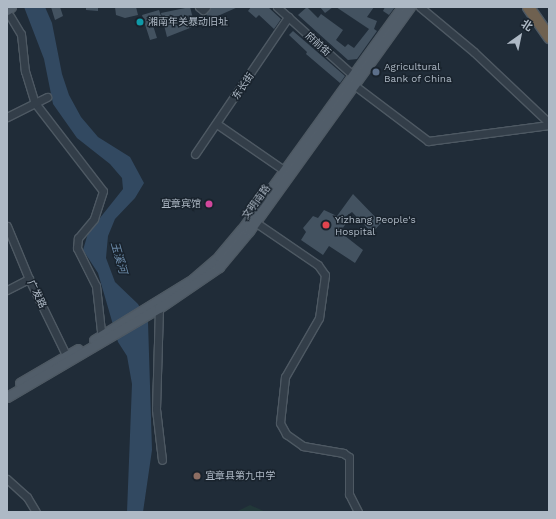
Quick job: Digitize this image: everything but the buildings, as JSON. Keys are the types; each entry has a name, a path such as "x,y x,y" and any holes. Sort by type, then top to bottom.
{"highway":[{"path":"528,7 549,37"}],"main road":[{"path":"357,81 402,7"},
{"path":"357,81 410,7"},
{"name":"文明南路","path":"145,312 159,308 210,275 236,249 287,173 357,81"},
{"path":"7,391 106,336 145,312 205,270 242,229 287,173"},
{"path":"7,397 68,358"}],"street":[{"path":"199,7 203,10 206,7"},
{"name":"府前街","path":"277,7 357,81 428,141 549,124"},
{"path":"420,7 474,52 549,124"},
{"path":"9,11 21,34 25,71 35,103 103,191 94,219 78,238 77,248 96,286 106,336"},
{"name":"东长街","path":"195,154 288,18"},
{"path":"7,116 46,97"},
{"path":"216,124 287,173"},
{"path":"255,222 318,265 325,275 319,318 285,377 280,423 286,434 302,446 343,453 349,458 349,494 358,512"},
{"name":"广发路","path":"7,226 29,279 68,358"},
{"path":"7,290 29,279"},
{"path":"159,308 156,409 162,460"},
{"path":"7,480 27,497 36,512"}],"green space":[{"path":"250,505 266,512 236,512"}],"water":[{"path":"24,7 45,7 52,23 62,74 69,95 81,117 98,137 130,157 144,183 135,198 115,219 108,236 106,258 115,282 138,304 148,322 152,450 143,512 127,512 132,384 127,356 118,342 98,273 83,250 88,233 123,189 122,178 110,164 77,138 53,104 44,59"}],"place":[{"name":"湘南年关暴动旧址","path":"140,22"},
{"name":"Agricultural Bank of China","path":"376,72"},
{"name":"宜章宾馆","path":"209,204"},
{"name":"Yizhang People's Hospital","path":"326,225"},
{"name":"宜章县第九中学","path":"197,476"}],"water label":[{"name":"玉溪河","path":"118,258"}]}
